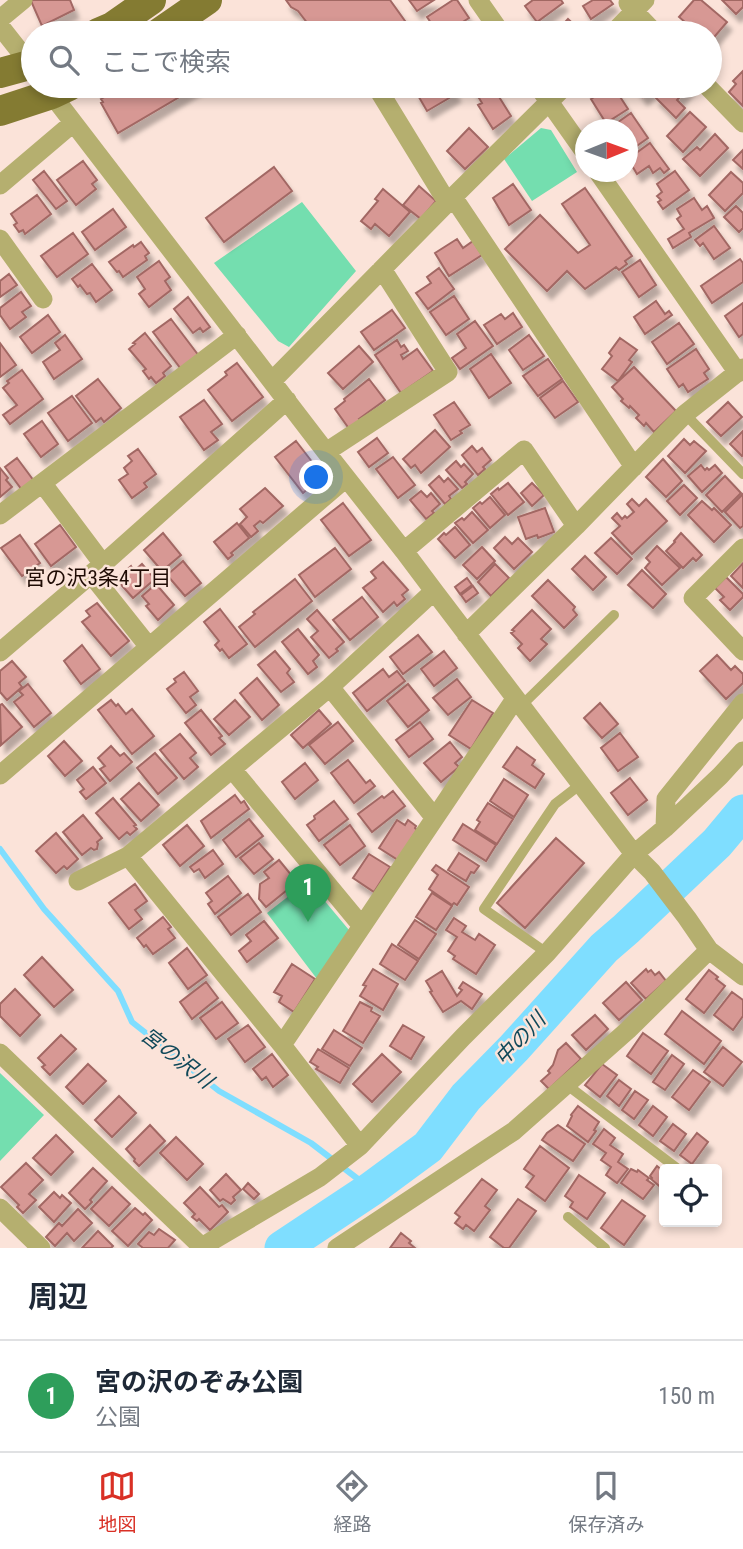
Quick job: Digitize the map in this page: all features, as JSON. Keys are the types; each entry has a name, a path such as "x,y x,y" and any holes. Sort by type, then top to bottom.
{"main road":[{"path":"120,21 150,0"},
{"path":"176,21 207,0"},
{"path":"0,74 21,75"},
{"path":"0,111 21,95"}],"street":[{"path":"0,19 23,0"},
{"path":"478,0 493,21"},
{"path":"622,21 635,4 647,21"},
{"path":"0,26 21,50"},
{"path":"57,98 73,123 634,854 652,872 709,950 743,976"},
{"path":"384,98 450,200 634,467"},
{"path":"272,381 450,200 540,98"},
{"path":"547,98 575,138"},
{"path":"719,98 743,123"},
{"path":"0,185 73,123"},
{"path":"466,634 685,414 741,371 605,182"},
{"path":"0,239 43,299"},
{"path":"326,452 448,372 382,269"},
{"path":"0,516 237,335"},
{"path":"0,652 287,400"},
{"path":"404,551 524,450 576,526"},
{"path":"0,775 346,478"},
{"path":"43,484 149,648"},
{"path":"743,548 693,598 743,652"},
{"path":"78,881 128,856 330,687 434,592"},
{"path":"330,687 434,817"},
{"path":"282,1045 434,817 518,702"},
{"path":"665,828 666,799 743,703"},
{"path":"0,1053 201,1247 320,1177 358,1148 463,1037 547,954 634,854 665,828 743,751"},
{"path":"232,769 361,925"},
{"path":"128,856 282,1045 358,1148"},
{"path":"337,1248 361,1242 514,1131 628,1031 709,950"},
{"path":"0,1209 41,1248"}],"lane":[{"path":"685,414 743,474"},
{"path":"518,702 614,615"},
{"path":"547,954 484,909 555,804 581,784"},
{"path":"567,1085 671,1164"},
{"path":"568,1217 605,1248"}],"green space":[{"path":"541,128 551,130 575,169 575,173 532,201 504,159"},
{"path":"302,202 356,271 289,347 278,341 214,263"},
{"path":"308,881 349,930 317,979 267,913"},
{"path":"0,1073 44,1115 0,1161"}],"building":[{"path":"70,0 74,10 52,21 40,21 31,1"},
{"path":"286,0 390,0 405,21 306,21"},
{"path":"409,0 434,0 417,11"},
{"path":"457,0 469,18 464,21 430,21 427,17"},
{"path":"533,0 561,0 563,3 538,21 525,6"},
{"path":"593,0 610,0 613,4 591,19 583,6"},
{"path":"694,0 701,0 727,22 722,28 722,21 684,21 679,17"},
{"path":"722,0 743,0 743,7 736,14"},
{"path":"743,71 743,106 729,92 736,84 733,81"},
{"path":"103,98 178,98 118,133"},
{"path":"419,98 449,98 427,111"},
{"path":"479,98 500,98 511,116 493,129 478,105 482,103"},
{"path":"621,98 628,109 612,119 604,119 591,99"},
{"path":"656,98 679,98 677,100 685,108 676,118"},
{"path":"690,112 706,127 683,152 667,136"},
{"path":"631,113 635,119 622,119"},
{"path":"638,123 648,138 638,145"},
{"path":"469,128 488,147 465,169 447,151"},
{"path":"715,134 728,148 700,176 683,159 697,147 700,150"},
{"path":"650,143 669,169 664,173 660,168 653,173 649,166 638,173 638,152"},
{"path":"743,150 743,169 733,160"},
{"path":"83,161 97,180 92,184 96,189 76,205 57,180"},
{"path":"274,167 292,191 224,242 206,218"},
{"path":"44,171 67,201 56,209 33,180"},
{"path":"675,171 689,190 663,209 658,202 661,200 657,196 662,192 657,184"},
{"path":"731,172 743,183 743,193 725,211 709,195"},
{"path":"513,184 531,210 509,225 493,198"},
{"path":"419,186 436,201 421,219 403,205"},
{"path":"585,188 632,256 619,270 616,267 585,289 567,271 547,291 505,249 540,215 578,253 590,245 562,204"},
{"path":"383,189 410,212 389,236 375,224 371,229 361,221 378,201 375,199"},
{"path":"37,195 51,214 25,234 23,230 19,232 11,214"},
{"path":"694,198 702,210 707,206 714,218 689,233 691,237 673,248 668,239 684,229 677,219 681,216 677,209"},
{"path":"736,206 743,213 743,228 739,232 724,217"},
{"path":"113,209 126,227 95,250 82,232"},
{"path":"714,226 730,248 714,259 703,243 700,246 695,240"},
{"path":"73,233 88,254 57,277 41,256"},
{"path":"457,239 463,248 473,241 482,255 449,276 435,253"},
{"path":"141,242 149,253 145,256 147,260 123,277 109,262"},
{"path":"740,259 743,263 743,282 712,303 701,286"},
{"path":"640,260 656,285 639,297 622,272"},
{"path":"159,261 170,277 165,281 171,290 149,307 139,294 145,289 137,277"},
{"path":"92,264 112,290 96,302 90,293 87,294 80,285 78,287 72,279"},
{"path":"439,268 454,289 428,309 416,293 431,283 427,277"},
{"path":"9,274 17,285 0,297 0,281"},
{"path":"21,292 31,306 22,312 26,317 10,329 0,315 0,308"},
{"path":"454,296 469,319 446,335 430,312"},
{"path":"188,297 210,327 203,332 200,328 193,333 174,309"},
{"path":"656,301 665,314 669,311 672,315 645,334 634,317"},
{"path":"743,303 743,334 739,337 725,316"},
{"path":"392,310 405,328 374,350 361,332"},
{"path":"513,313 522,327 497,344 484,325 501,314 505,319"},
{"path":"48,315 60,332 32,353 20,337"},
{"path":"171,319 199,356 181,369 153,332"},
{"path":"475,321 493,346 460,369 452,358 466,348 457,334"},
{"path":"679,323 694,344 667,364 652,342"},
{"path":"145,333 171,366 163,373 165,376 156,383 151,377 149,379 143,371 146,369 129,349"},
{"path":"65,335 82,359 54,379 43,362 60,350 55,343"},
{"path":"529,335 544,356 523,370 509,350"},
{"path":"620,338 637,350 618,381 602,369 612,356 609,353"},
{"path":"397,340 401,347 404,345 408,351 401,355 403,359 417,349 433,371 401,393 375,355"},
{"path":"0,343 16,365 0,377"},
{"path":"359,346 373,362 343,389 328,373"},
{"path":"696,349 709,369 704,373 708,379 688,392 683,384 679,387 667,369"},
{"path":"491,354 511,383 489,398 470,369"},
{"path":"548,359 562,379 538,396 523,376"},
{"path":"237,363 263,397 232,421 208,390"},
{"path":"634,367 676,411 654,432 646,423 644,426 636,418 639,415 621,401 623,399 612,387"},
{"path":"22,370 43,399 10,424 3,415 17,405 3,388 9,383 7,381"},
{"path":"98,379 121,408 104,422 101,418 96,422 76,396"},
{"path":"369,379 385,400 359,419 361,422 350,430 335,409"},
{"path":"563,381 578,402 555,418 540,398"},
{"path":"72,396 92,423 68,441 48,413"},
{"path":"204,400 222,424 211,432 218,440 204,450 180,417"},
{"path":"454,402 470,425 451,440 434,415"},
{"path":"728,402 742,417 721,436 707,422"},
{"path":"42,421 58,444 41,457 24,434"},
{"path":"435,430 450,447 421,473 415,465 411,468 403,459"},
{"path":"743,431 743,455 742,456 730,444"},
{"path":"377,438 388,453 369,467 358,452"},
{"path":"684,439 690,445 694,441 706,451 685,473 668,456"},
{"path":"296,441 323,476 303,493 275,457"},
{"path":"472,446 477,452 482,448 491,460 478,475 462,455"},
{"path":"138,449 156,474 144,483 147,487 132,498 119,480 128,474 124,468 132,461 128,456"},
{"path":"393,457 415,485 398,498 376,469"},
{"path":"17,458 34,481 22,490 5,467"},
{"path":"663,459 682,481 666,497 646,477"},
{"path":"456,461 461,467 464,464 473,474 462,488 446,470"},
{"path":"701,465 705,470 709,470 715,465 722,473 702,492 688,476"},
{"path":"0,468 12,487 0,497"},
{"path":"439,476 444,482 448,478 458,489 449,496 451,499 445,504 429,485"},
{"path":"725,476 741,493 722,512 706,495"},
{"path":"508,483 524,502 508,515 491,494"},
{"path":"532,483 544,495 532,506 521,493"},
{"path":"684,485 697,498 680,515 667,501"},
{"path":"265,488 283,506 263,523 260,521 254,526 258,531 251,537 240,524 247,517 240,509"},
{"path":"421,491 427,497 431,493 440,504 426,519 410,500"},
{"path":"743,494 743,526 740,528 725,512"},
{"path":"490,497 505,515 490,528 473,508"},
{"path":"632,499 639,506 646,499 667,521 632,554 612,533 620,526 612,518 617,513 622,519 625,516 627,518 634,512 627,504"},
{"path":"702,501 712,510 714,508 731,525 714,542 688,515"},
{"path":"343,503 371,540 349,556 321,520"},
{"path":"545,508 554,532 526,539 518,517"},
{"path":"472,512 488,530 473,543 455,523 462,518 464,520"},
{"path":"237,523 249,538 231,553 233,555 228,559 214,542"},
{"path":"60,525 76,547 51,566 35,544"},
{"path":"455,527 470,545 455,558 438,539"},
{"path":"163,533 181,555 162,571 144,550"},
{"path":"681,533 702,555 696,561 693,558 683,568 666,551"},
{"path":"20,535 40,563 22,576 1,548"},
{"path":"505,537 512,544 518,538 532,552 514,569 494,548"},
{"path":"611,538 632,559 617,574 595,553"},
{"path":"657,546 680,568 662,585 645,568 650,562 646,558"},
{"path":"482,547 495,561 477,579 463,565"},
{"path":"335,548 351,569 315,597 299,575"},
{"path":"585,556 606,577 593,590 572,569"},
{"path":"183,561 201,583 185,596 167,575"},
{"path":"383,562 408,590 402,595 405,599 397,606 394,602 383,612 363,588 376,578 371,572"},
{"path":"743,563 743,588 731,576"},
{"path":"142,564 155,579 133,598 116,579 131,566 134,571"},
{"path":"495,564 509,578 491,596 478,582"},
{"path":"642,570 666,594 653,608 628,585"},
{"path":"726,577 743,594 730,610 720,600 724,597 715,588"},
{"path":"467,578 472,585 460,594 455,587"},
{"path":"295,579 312,601 255,647 239,627 255,614 253,612"},
{"path":"548,580 575,607 573,610 577,615 564,628 532,596"},
{"path":"156,584 174,605 158,620 146,606 149,604 142,596"},
{"path":"473,586 478,593 466,602 461,595"},
{"path":"362,597 378,617 350,640 333,620"},
{"path":"97,603 129,641 111,656 82,622 90,616 86,611"},
{"path":"220,609 247,644 229,658 215,645 219,641 204,622"},
{"path":"317,610 344,642 329,658 311,637 318,631 307,619"},
{"path":"532,610 551,629 541,639 547,644 530,661 518,648 522,644 511,633"},
{"path":"298,629 319,655 313,661 317,667 308,674 282,642"},
{"path":"418,635 432,652 403,674 390,657"},
{"path":"82,645 100,669 81,684 64,661"},
{"path":"275,651 290,669 287,673 294,682 281,692 258,665"},
{"path":"444,651 457,668 434,686 421,669"},
{"path":"717,655 731,670 735,666 743,674 743,683 726,699 700,671"},
{"path":"12,661 26,677 19,683 22,687 7,700 0,692 0,671"},
{"path":"383,669 389,677 397,671 405,681 367,711 353,693"},
{"path":"184,672 198,691 190,697 196,705 186,713 167,689 176,682 174,679"},
{"path":"257,678 279,705 262,720 240,693"},
{"path":"457,679 471,697 448,715 433,698"},
{"path":"28,684 51,713 34,727 14,702 23,695 19,691"},
{"path":"408,684 429,710 408,727 387,701"},
{"path":"111,700 126,714 132,709 154,736 132,754 98,710"},
{"path":"235,700 250,717 229,735 214,719"},
{"path":"472,700 493,713 471,749 449,735"},
{"path":"600,703 618,724 602,738 584,718"},
{"path":"2,704 22,727 1,745 0,705"},
{"path":"201,710 222,736 219,738 225,744 211,755 185,723"},
{"path":"319,710 331,724 303,748 291,735"},
{"path":"338,722 353,741 325,764 309,745"},
{"path":"420,722 433,739 409,757 396,740"},
{"path":"620,733 638,757 618,771 601,748"},
{"path":"180,734 196,753 190,758 198,767 184,779 160,750"},
{"path":"64,741 82,761 65,776 48,756"},
{"path":"450,742 462,757 455,763 459,767 441,782 424,763"},
{"path":"111,746 120,756 124,753 132,762 110,781 100,769 105,766 98,758"},
{"path":"517,747 535,760 532,765 544,774 535,788 503,767"},
{"path":"155,753 177,778 158,794 137,768"},
{"path":"348,760 366,783 370,780 375,786 354,803 331,773"},
{"path":"305,763 318,780 295,799 282,782"},
{"path":"93,767 106,783 86,799 80,792 84,789 77,780"},
{"path":"630,778 647,800 628,815 611,793"},
{"path":"504,779 528,795 514,817 490,801"},
{"path":"139,783 159,805 141,821 121,799"},
{"path":"393,791 405,806 372,832 358,814"},
{"path":"235,795 241,803 244,801 249,809 211,838 201,821"},
{"path":"113,798 137,829 130,835 127,832 119,839 96,813"},
{"path":"334,801 348,819 319,841 307,825"},
{"path":"488,803 513,819 497,844 475,830 480,822 477,820"},
{"path":"83,815 102,838 97,842 97,849 91,848 82,855 63,832"},
{"path":"249,819 263,836 236,857 223,840"},
{"path":"397,820 405,825 408,820 417,830 398,860 379,848"},
{"path":"463,824 496,845 486,861 453,840"},
{"path":"187,825 204,846 180,866 163,845"},
{"path":"350,825 365,846 340,865 324,845"},
{"path":"56,833 78,859 67,869 64,866 56,873 36,851"},
{"path":"556,838 584,863 525,928 497,903"},
{"path":"259,843 273,859 254,874 240,858"},
{"path":"213,850 223,864 205,878 199,869 194,872 190,867"},
{"path":"459,853 479,866 474,873 471,872 466,881 448,870"},
{"path":"369,854 390,867 374,892 353,878"},
{"path":"279,860 297,882 266,907 259,899 260,884 269,878 264,872"},
{"path":"436,865 469,887 457,905 452,905 429,889 438,875 432,870"},
{"path":"228,876 241,893 215,914 208,904 212,901 206,893"},
{"path":"135,884 147,901 135,910 142,919 129,929 109,903"},
{"path":"432,893 452,906 436,930 416,917"},
{"path":"248,894 261,912 231,935 218,917"},
{"path":"163,917 175,938 153,954 137,938"},
{"path":"454,918 466,926 462,932 475,940 479,934 495,945 476,974 453,959 455,956 448,951 457,937 446,930"},
{"path":"415,920 436,934 419,959 398,945"},
{"path":"264,921 278,938 247,962 239,951 251,941 246,935"},
{"path":"392,944 418,961 405,980 380,964"},
{"path":"187,948 207,975 188,989 169,963"},
{"path":"42,957 73,990 54,1007 24,975"},
{"path":"292,964 315,979 294,1012 279,1002 282,996 274,992"},
{"path":"373,969 398,984 383,1010 360,996"},
{"path":"646,969 655,975 659,972 666,981 646,999 631,983"},
{"path":"709,970 725,986 704,1013 686,999"},
{"path":"442,971 457,996 462,990 459,988 463,982 482,994 472,1009 461,1001 443,1012 426,981"},
{"path":"206,982 218,998 192,1019 180,1002"},
{"path":"626,982 642,1000 619,1020 603,1003"},
{"path":"15,989 40,1015 20,1036 0,1016 0,1004"},
{"path":"732,992 743,1000 743,1016 733,1030 714,1015"},
{"path":"222,1002 238,1023 216,1039 200,1018"},
{"path":"360,1002 380,1016 363,1043 343,1031"},
{"path":"682,1011 721,1041 704,1064 665,1034"},
{"path":"595,1015 608,1029 586,1050 572,1035"},
{"path":"248,1025 265,1047 245,1062 228,1039"},
{"path":"403,1025 424,1037 411,1059 390,1046"},
{"path":"334,1030 362,1048 350,1066 322,1049"},
{"path":"643,1033 668,1051 651,1074 627,1056"},
{"path":"61,1035 76,1049 50,1075 38,1058"},
{"path":"566,1043 581,1059 549,1089 541,1081 550,1073 548,1071 558,1050"},
{"path":"723,1047 742,1062 723,1086 704,1072"},
{"path":"318,1049 349,1068 340,1083 316,1069 318,1067 310,1062"},
{"path":"272,1054 288,1075 273,1087 266,1077 262,1080 253,1069"},
{"path":"382,1054 401,1072 372,1102 353,1084"},
{"path":"672,1055 684,1064 665,1090 653,1082"},
{"path":"88,1064 106,1081 83,1104 66,1087"},
{"path":"602,1064 617,1075 600,1097 585,1085"},
{"path":"693,1070 710,1082 689,1110 672,1097"},
{"path":"619,1080 631,1089 619,1106 607,1096"},
{"path":"635,1091 648,1100 634,1119 622,1110"},
{"path":"119,1096 136,1113 112,1137 95,1120"},
{"path":"578,1106 599,1122 588,1142 567,1126"},
{"path":"653,1106 667,1117 653,1136 639,1125"},
{"path":"673,1124 686,1134 674,1151 660,1141"},
{"path":"150,1125 165,1141 139,1166 126,1149"},
{"path":"558,1125 585,1144 573,1161 542,1140"},
{"path":"604,1129 615,1138 610,1145 623,1154 618,1162 628,1169 617,1183 606,1175 611,1167 601,1160 606,1153 593,1144"},
{"path":"697,1133 708,1142 692,1164 680,1155"},
{"path":"56,1135 73,1152 51,1175 33,1158"},
{"path":"176,1137 203,1164 187,1180 160,1153"},
{"path":"540,1146 569,1168 545,1201 526,1187 534,1176 524,1169"},
{"path":"26,1163 43,1180 29,1194 36,1200 23,1213 17,1207 19,1205 1,1187"},
{"path":"657,1166 659,1168 659,1186 651,1179 650,1176"},
{"path":"93,1168 107,1181 85,1209 69,1193"},
{"path":"631,1169 637,1172 638,1170 654,1185 643,1199 621,1183"},
{"path":"226,1174 241,1190 233,1197 235,1200 231,1204 223,1199 220,1201 210,1190"},
{"path":"579,1175 605,1193 587,1219 570,1207 573,1202 565,1196"},
{"path":"482,1179 497,1190 485,1206 490,1210 474,1231 466,1225 463,1229 455,1223 460,1217 455,1213"},
{"path":"248,1183 259,1194 254,1199 243,1189"},
{"path":"112,1187 130,1204 109,1226 91,1209"},
{"path":"200,1187 219,1207 222,1205 228,1212 210,1230 199,1219 197,1221 192,1217 195,1214 184,1203"},
{"path":"54,1192 71,1203 54,1222 39,1207"},
{"path":"518,1199 536,1211 509,1248 504,1248 490,1237"},
{"path":"622,1200 645,1216 624,1245 601,1228"},
{"path":"135,1208 152,1220 128,1246 112,1231"},
{"path":"78,1209 92,1223 74,1241 67,1233 55,1246 46,1237 59,1223 62,1226"},
{"path":"159,1229 175,1240 168,1248 143,1248 138,1244 149,1232 154,1235"},
{"path":"98,1231 113,1246 82,1248"},
{"path":"401,1233 411,1241 409,1243 415,1248 390,1248"}],"waterway":[{"name":"中の川","path":"282,1248 371,1189 428,1147 466,1097 604,948 717,843 743,812"},
{"name":"宮の沢川","path":"0,849 44,909 118,991 132,1022 219,1091 311,1143 371,1189"}],"place":[{"name":"宮の沢のぞみ公園","path":"308,922"}],"district":[{"name":"宮の沢3条4丁目","path":"98,578"}]}
